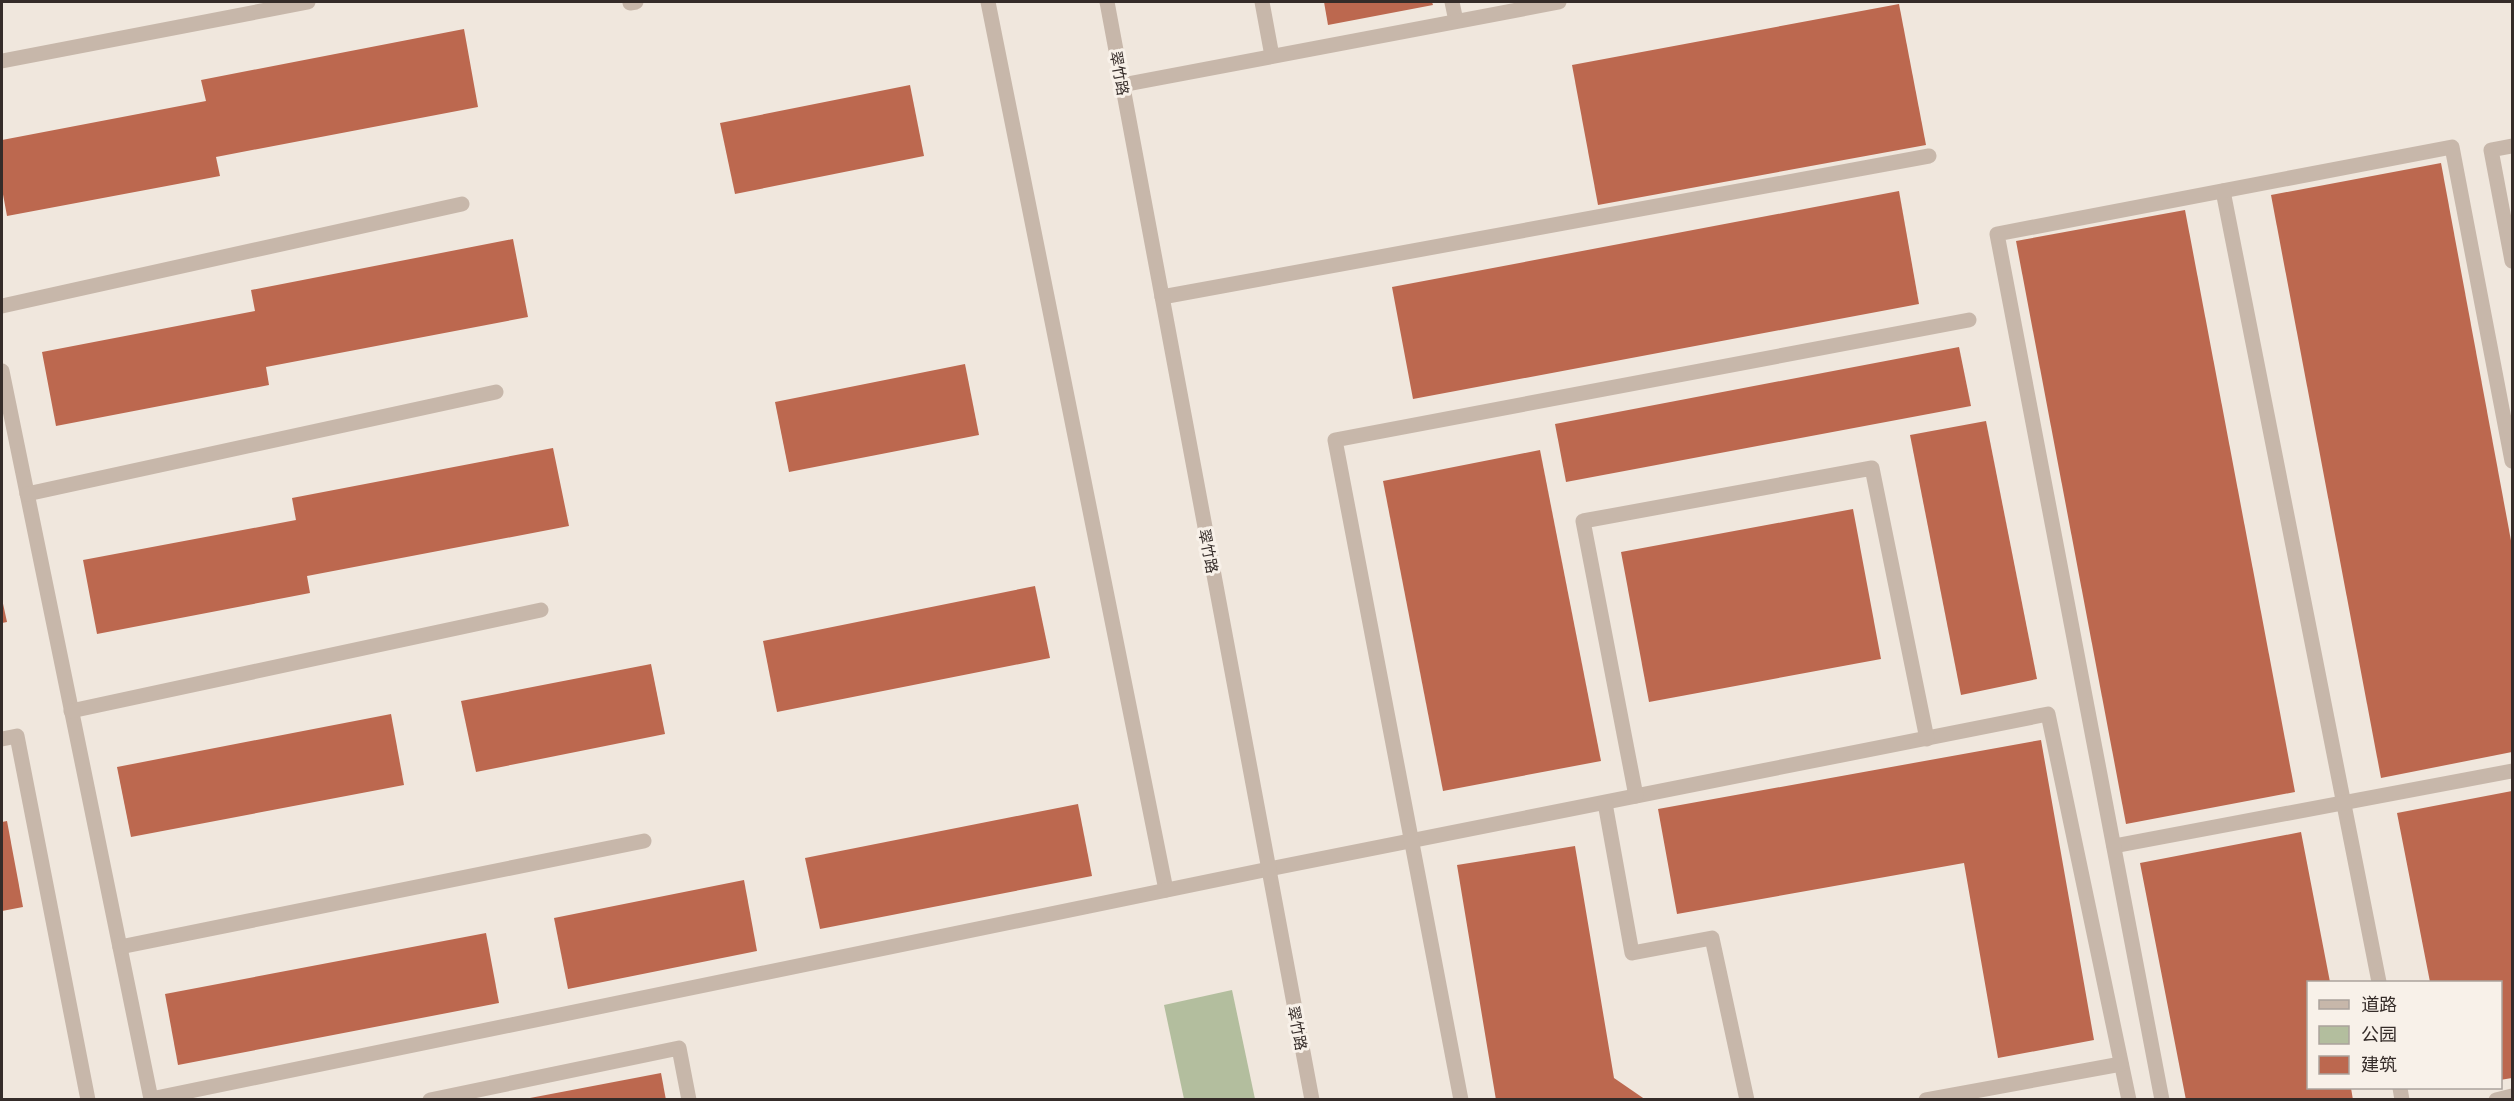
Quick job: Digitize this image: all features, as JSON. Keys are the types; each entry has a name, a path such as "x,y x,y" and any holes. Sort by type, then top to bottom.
{"street":[{"path":"2,61 308,2"},
{"path":"988,2 1166,890"},
{"name":"翠竹路","path":"1107,2 1312,1100"},
{"path":"1262,2 1272,56"},
{"path":"1452,2 1456,21"},
{"path":"1122,85 1558,2"},
{"path":"2512,146 2491,150 2512,261"},
{"path":"2163,1100 1997,234 2452,147 2512,461"},
{"path":"1162,297 1929,156"},
{"path":"2223,190 2379,981"},
{"path":"2,306 462,204"},
{"path":"1461,1100 1335,440 1969,320"},
{"path":"2,371 152,1099 1269,869 2048,714 2128,1100"},
{"path":"27,494 496,392"},
{"path":"1636,796 1583,521 1872,468 1927,739"},
{"path":"71,711 541,610"},
{"path":"2,739 17,736 88,1100"},
{"path":"2114,846 2512,771"},
{"path":"1605,803 1632,953 1712,938 1747,1100"},
{"path":"120,947 644,841"},
{"path":"430,1100 679,1048 689,1100"},
{"path":"1926,1100 2121,1064"},
{"path":"2496,1100 2512,1096"}],"green space":[{"path":"1232,990 1255,1099 1184,1099 1164,1005"}],"building":[{"path":"1324,2 1432,2 1433,5 1328,25"},
{"path":"1899,4 1926,145 1598,205 1572,65"},
{"path":"464,29 478,107 216,157 220,176 7,216 2,189 2,140 206,101 201,80"},
{"path":"910,85 924,156 735,194 720,123"},
{"path":"2441,163 2512,546 2512,752 2381,778 2271,195"},
{"path":"1899,191 1919,304 1413,399 1392,287"},
{"path":"2185,210 2295,792 2126,824 2016,241"},
{"path":"513,239 528,317 266,367 269,385 56,426 42,352 255,311 251,290"},
{"path":"1959,347 1971,406 1566,482 1555,424"},
{"path":"965,364 979,435 789,472 775,402"},
{"path":"1986,421 2037,679 1961,695 1910,435"},
{"path":"553,448 569,526 307,576 310,593 97,634 83,560 296,520 292,498"},
{"path":"1540,450 1601,761 1443,791 1383,481"},
{"path":"1853,509 1881,659 1649,702 1621,552"},
{"path":"1035,586 1050,658 777,712 763,641"},
{"path":"2,599 7,622 2,623"},
{"path":"651,664 665,734 476,772 461,701"},
{"path":"391,714 404,785 131,837 117,767"},
{"path":"2041,740 2094,1040 1998,1058 1964,863 1677,914 1658,809"},
{"path":"2512,791 2512,1078 2502,1080 2502,981 2430,981 2397,813"},
{"path":"1078,804 1092,876 820,929 805,858"},
{"path":"7,821 23,907 2,911 2,822"},
{"path":"2301,832 2330,981 2307,981 2307,1089 2351,1089 2353,1100 2186,1100 2140,863"},
{"path":"1575,846 1614,1078 1646,1100 1496,1100 1457,865"},
{"path":"744,880 757,951 568,989 554,918"},
{"path":"486,933 499,1003 178,1065 165,994"},
{"path":"661,1073 666,1100 530,1100 530,1098"}]}
